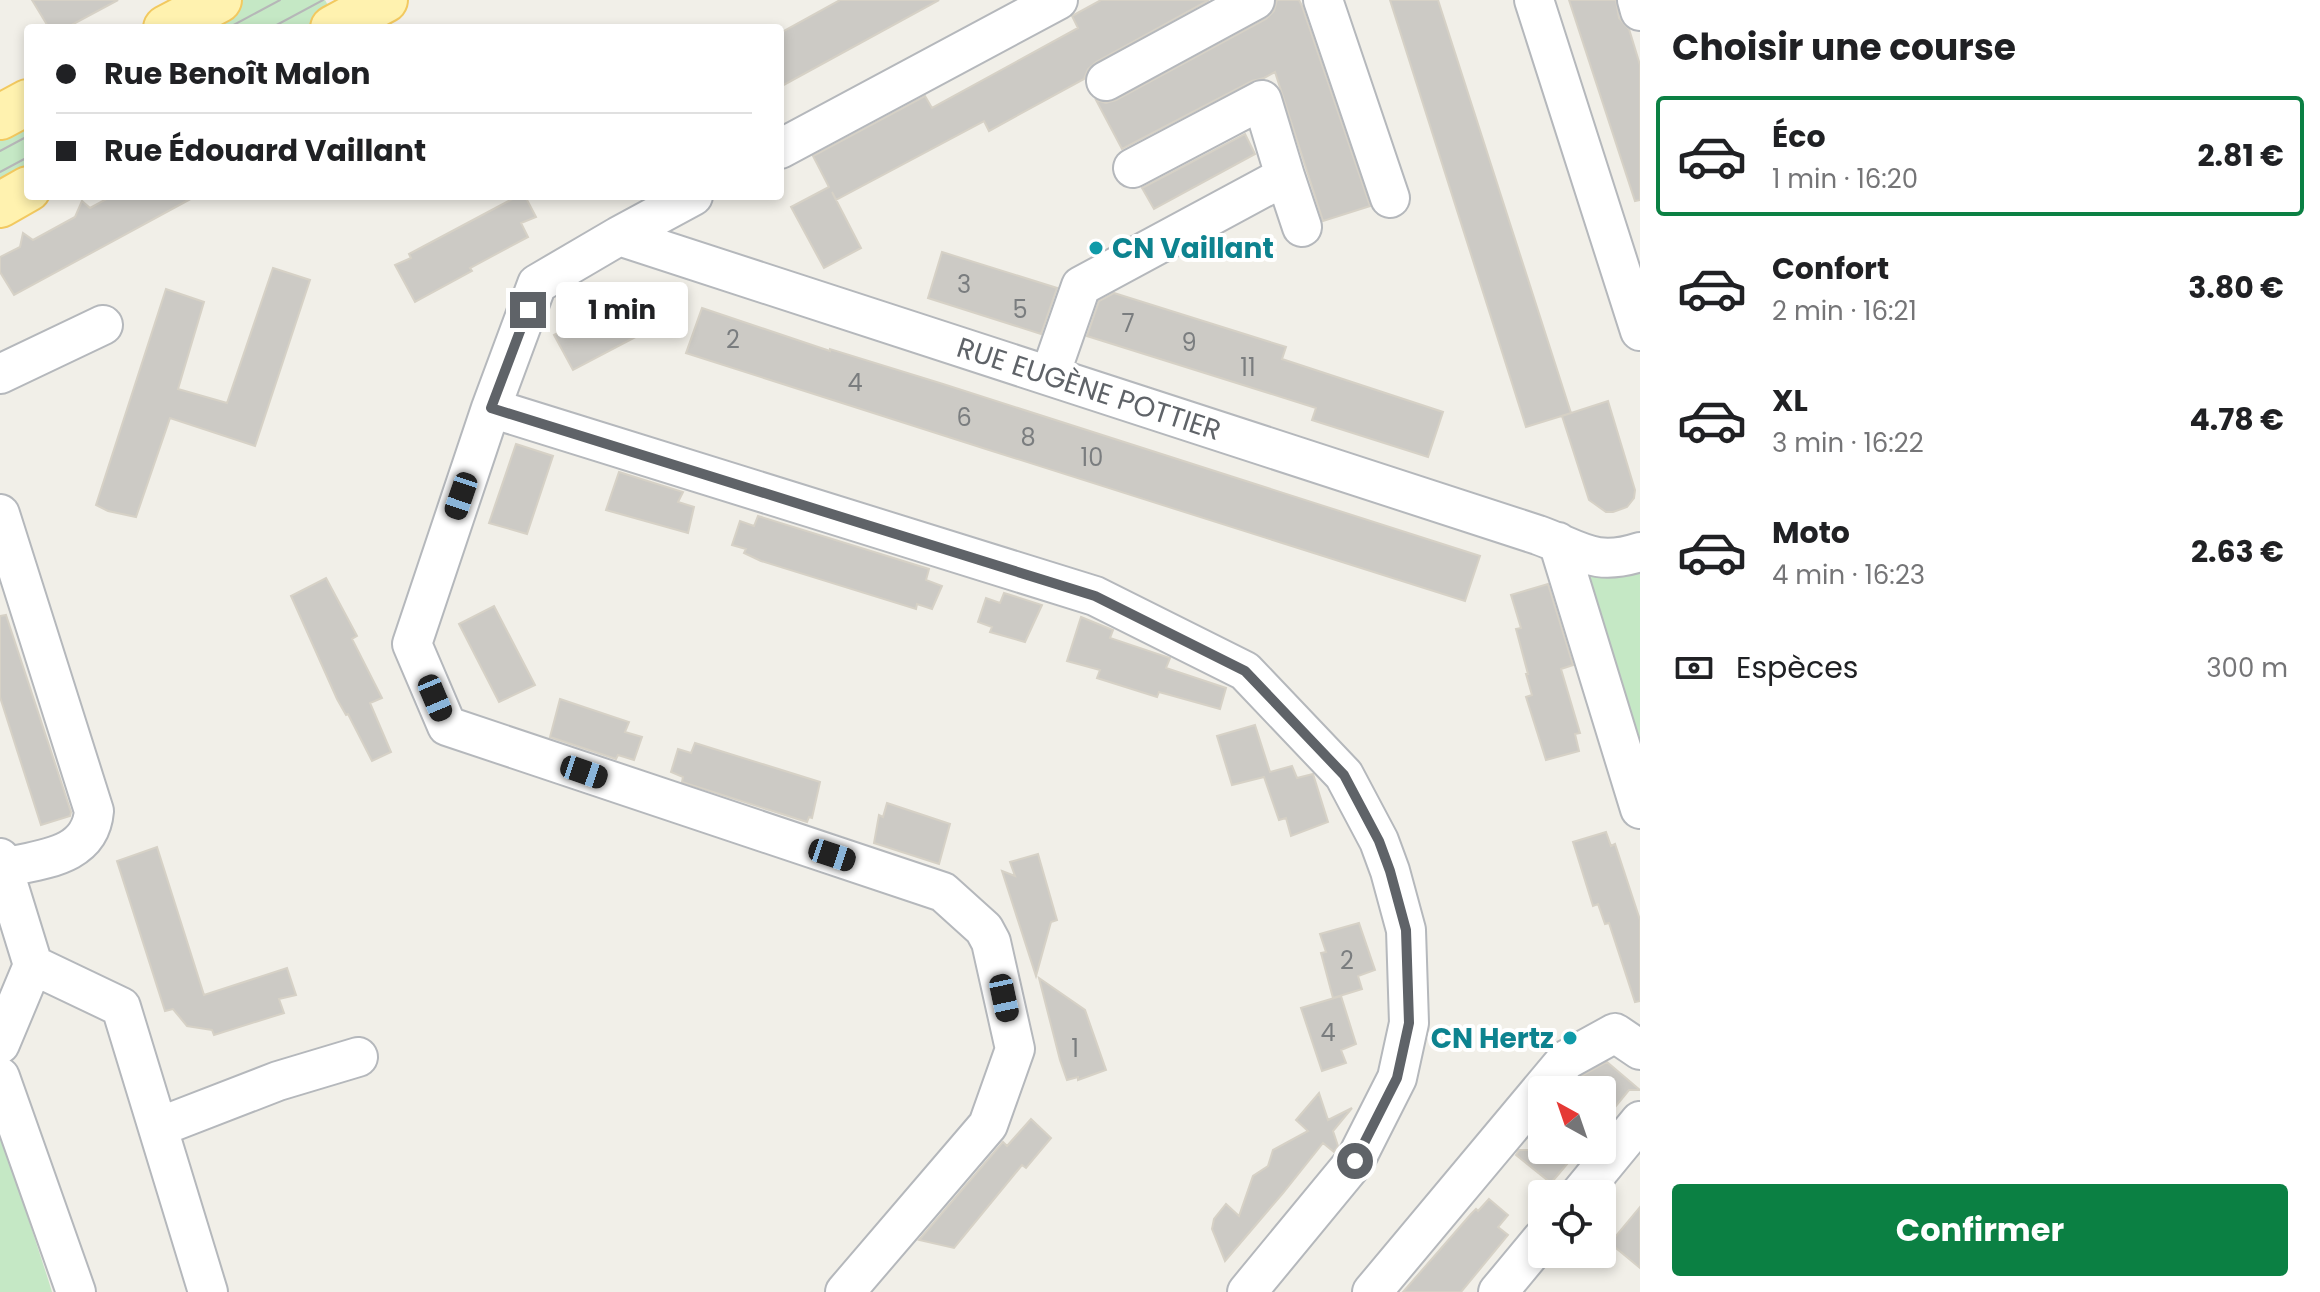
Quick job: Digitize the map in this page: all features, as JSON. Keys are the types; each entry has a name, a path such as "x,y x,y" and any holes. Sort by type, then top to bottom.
{"main road":[{"path":"174,24 219,0"},
{"path":"340,24 385,0"},
{"path":"0,117 24,104"},
{"path":"0,205 24,191"}],"street":[{"path":"784,147 1058,0"},
{"path":"1106,81 1255,0"},
{"path":"1323,0 1390,198"},
{"path":"1534,0 1640,331"},
{"path":"1637,0 1640,11"},
{"path":"1133,168 1262,100 1302,227"},
{"path":"1050,375 1081,286 1285,176"},
{"path":"686,200 537,284 491,408 412,644 447,726 943,892 984,929 991,942 1015,1049 988,1125 845,1292"},
{"name":"RUE EUGÈNE POTTIER","path":"619,236 1558,542 1589,557 1621,558 1640,552"},
{"path":"0,374 103,325"},
{"path":"491,408 1095,596 1245,671 1344,775 1379,841 1406,930 1409,1023 1397,1078 1355,1161 1247,1292"},
{"path":"0,514 94,811 89,832 66,853 2,863 8,906 33,965 121,1007 208,1292"},
{"path":"1558,542 1640,809"},
{"path":"4,1023 33,965"},
{"path":"1372,1292 1566,1060 1615,1033 1640,1050"},
{"path":"159,1127 278,1081 358,1057"},
{"path":"0,1077 76,1292"},
{"path":"1592,1180 1640,1121"},
{"path":"1498,1292 1528,1256"}],"green space":[{"path":"242,0 325,0 334,16 318,24 197,24"},
{"path":"24,117 24,181 0,194 0,130"},
{"path":"1558,542 1640,552 1640,809"},
{"path":"0,1132 48,1279 52,1292 0,1292"}],"building":[{"path":"32,0 118,0 73,24 47,24"},
{"path":"840,0 939,0 784,85 784,31"},
{"path":"1101,0 1209,0 1096,62 1088,69 1084,79 989,131 984,121 836,200 861,248 824,268 791,207 829,187 813,156 925,96 932,108 1078,28 1072,16"},
{"path":"1277,0 1299,0 1302,6 1370,206 1323,221 1275,72 1122,149 1096,100 1106,103 1116,100 1266,19 1274,11"},
{"path":"1390,0 1438,0 1571,413 1526,427"},
{"path":"1569,0 1616,0 1619,18 1629,29 1640,65 1640,200 1635,201"},
{"path":"1245,134 1255,154 1154,209 1142,188"},
{"path":"105,200 189,200 14,295 0,272 0,257 20,247 23,233 33,240 75,217 82,201 90,208"},
{"path":"510,200 527,200 536,217 521,223 528,237 415,302 395,265 411,258 409,254"},
{"path":"942,252 1057,288 1041,334 928,298"},
{"path":"273,268 310,280 255,446 170,418 136,517 96,505 166,289 204,302 178,389 227,403"},
{"path":"1114,293 1286,347 1282,359 1443,412 1428,457 1312,420 1316,408 1087,336 1099,301"},
{"path":"626,296 645,332 573,370 554,335"},
{"path":"702,308 1480,556 1465,601 686,353"},
{"path":"1608,401 1635,490 1634,498 1627,507 1613,512 1606,512 1589,500 1562,416"},
{"path":"516,444 553,456 527,534 489,523"},
{"path":"619,472 683,492 678,502 694,507 688,533 606,510"},
{"path":"758,516 929,569 926,580 942,586 932,609 917,604 916,609 744,553 746,549 732,545 740,521 754,526"},
{"path":"326,578 357,636 352,639 382,698 370,703 391,752 372,761 337,699 291,596"},
{"path":"1548,584 1573,665 1561,669 1580,733 1575,734 1579,751 1546,760 1526,697 1532,695 1516,629 1521,628 1511,595"},
{"path":"1004,593 1042,605 1025,642 990,632 992,627 978,622 986,598 1000,603"},
{"path":"494,606 535,685 499,702 459,624"},
{"path":"6,615 71,812 70,816 41,825 0,697 0,616"},
{"path":"1081,617 1113,630 1110,638 1170,658 1166,668 1226,688 1220,709 1159,692 1157,697 1097,678 1100,670 1067,661"},
{"path":"560,699 629,722 625,732 642,737 634,760 618,755 616,759 550,737"},
{"path":"1255,725 1270,772 1292,766 1297,778 1313,774 1328,822 1291,836 1286,818 1279,820 1264,777 1232,785 1217,736"},
{"path":"695,743 820,782 812,818 809,817 807,822 682,782 683,777 671,772 678,749 691,753"},
{"path":"887,803 950,824 939,864 874,843 879,815 883,817"},
{"path":"1606,832 1611,846 1615,844 1640,920 1640,1001 1635,1002 1609,923 1605,924 1598,904 1593,906 1573,842"},
{"path":"157,847 204,995 287,968 296,995 279,999 284,1013 214,1035 212,1030 187,1026 173,1009 165,1011 117,861"},
{"path":"1038,854 1057,920 1051,922 1036,976 1002,871 1015,876 1010,862"},
{"path":"1359,923 1375,970 1358,976 1362,989 1333,998 1321,953 1326,952 1320,934"},
{"path":"1039,978 1085,1010 1106,1070 1078,1080 1078,1077 1067,1080"},
{"path":"1341,996 1356,1044 1341,1050 1346,1063 1322,1071 1301,1008"},
{"path":"1607,1062 1640,1090 1629,1090 1616,1106 1616,1076 1582,1076"},
{"path":"1319,1093 1328,1120 1352,1108 1333,1131 1338,1146 1334,1152 1323,1143 1225,1261 1212,1229 1214,1219 1226,1204 1239,1216 1253,1176 1268,1166 1273,1150 1308,1131 1296,1120"},
{"path":"1031,1119 1051,1138 1026,1168 1022,1165 954,1248 919,1240 1003,1142 1007,1146"},
{"path":"1519,1150 1528,1150 1528,1164 1567,1164 1554,1180 1547,1180 1516,1155"},
{"path":"1489,1199 1508,1215 1498,1227 1508,1235 1461,1292 1403,1292 1471,1214"},
{"path":"1640,1207 1640,1268 1616,1248 1616,1236"}],"tram line":[{"path":"235,24 280,0"},
{"path":"278,24 323,0"},
{"path":"0,151 24,138"},
{"path":"0,172 24,159"}],"place":[{"name":"CN Vaillant","path":"1096,248"},
{"name":"CN Hertz","path":"1570,1038"}],"route":[{"path":"528,310 491,408 1095,596 1245,671 1344,775 1379,841 1406,930 1409,1023 1397,1078 1355,1161"}]}
